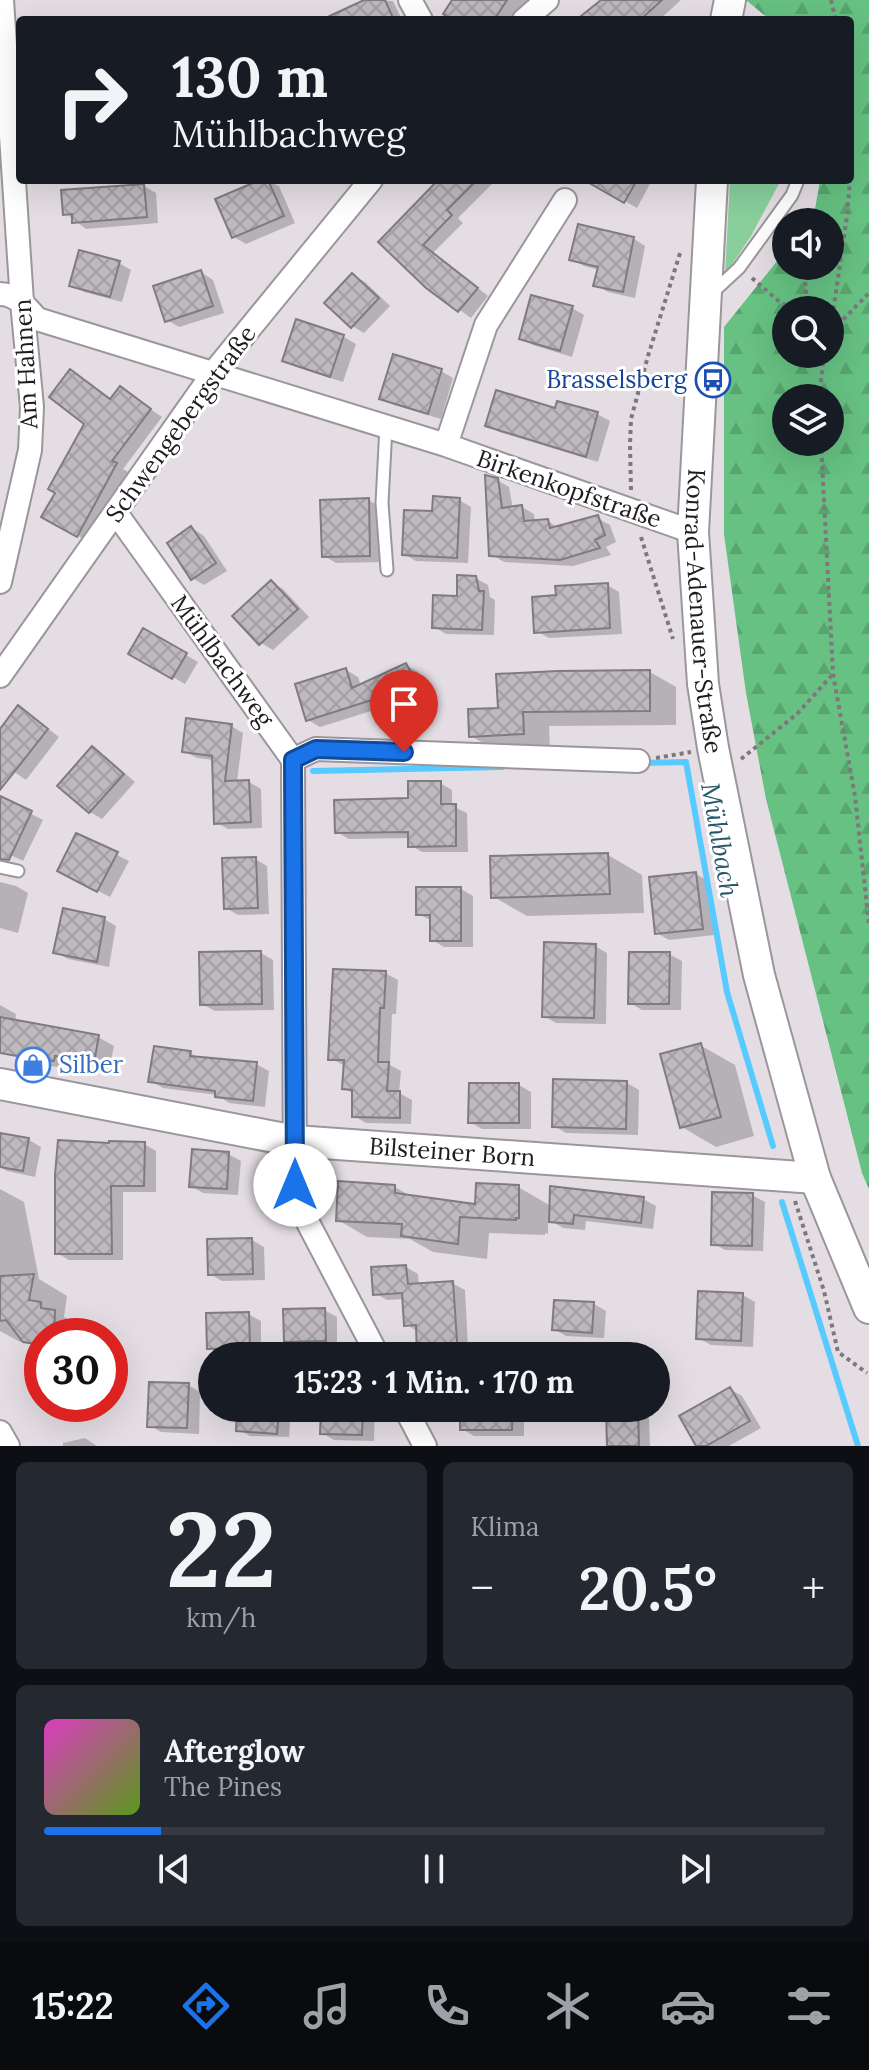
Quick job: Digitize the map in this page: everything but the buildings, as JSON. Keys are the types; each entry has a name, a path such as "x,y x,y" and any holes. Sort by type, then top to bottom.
{"main road":[{"name":"Konrad-Adenauer-Straße","path":"712,184 693,532 703,684 759,975 815,1178 869,1308"},
{"name":"Bilsteiner Born","path":"0,1084 295,1141 815,1178"}],"street":[{"name":"Am Hahnen","path":"0,582 30,450 32,407 2,0"},
{"path":"529,16 547,0"},
{"name":"Schwengebergstraße","path":"0,676 214,372 368,184"},
{"name":"Birkenkopfstraße","path":"446,445 486,325 565,200"},
{"name":"Birkenkopfstraße","path":"0,294 22,302 37,319 446,445 693,532"},
{"name":"Mühlbachweg","path":"116,513 293,760"},
{"path":"371,1342 306,1219 295,1185 293,760 316,749 638,761"},
{"path":"412,1422 425,1446"},
{"path":"0,1432 8,1446"}],"lane":[{"path":"705,299 739,268 792,195 796,184"},
{"path":"386,426 382,503 387,570"},
{"path":"0,867 18,871"}],"path":[{"path":"835,296 850,184"},
{"path":"844,319 869,293"},
{"path":"822,456 833,674 855,796 869,925"},
{"path":"638,761 716,762 797,714 833,674"}],"green space":[{"path":"746,0 869,0 869,1189 862,1173 766,799 746,693 724,534 724,327 772,267 772,280 844,280 844,208 815,208 819,184 854,184 854,16 765,16"},
{"path":"730,184 779,184 751,236 725,275"}],"waterway":[{"name":"Mühlbach","path":"641,763 686,762 727,992 773,1146"},
{"name":"Mühlbach","path":"313,771 502,767"},
{"name":"Mühlbach","path":"782,1202 858,1446"}],"place":[{"name":"Brasselsberg","path":"713,380"},
{"name":"Silber","path":"33,1065"}],"route":[{"path":"295,1185 293,760 316,749 404,752"}]}
